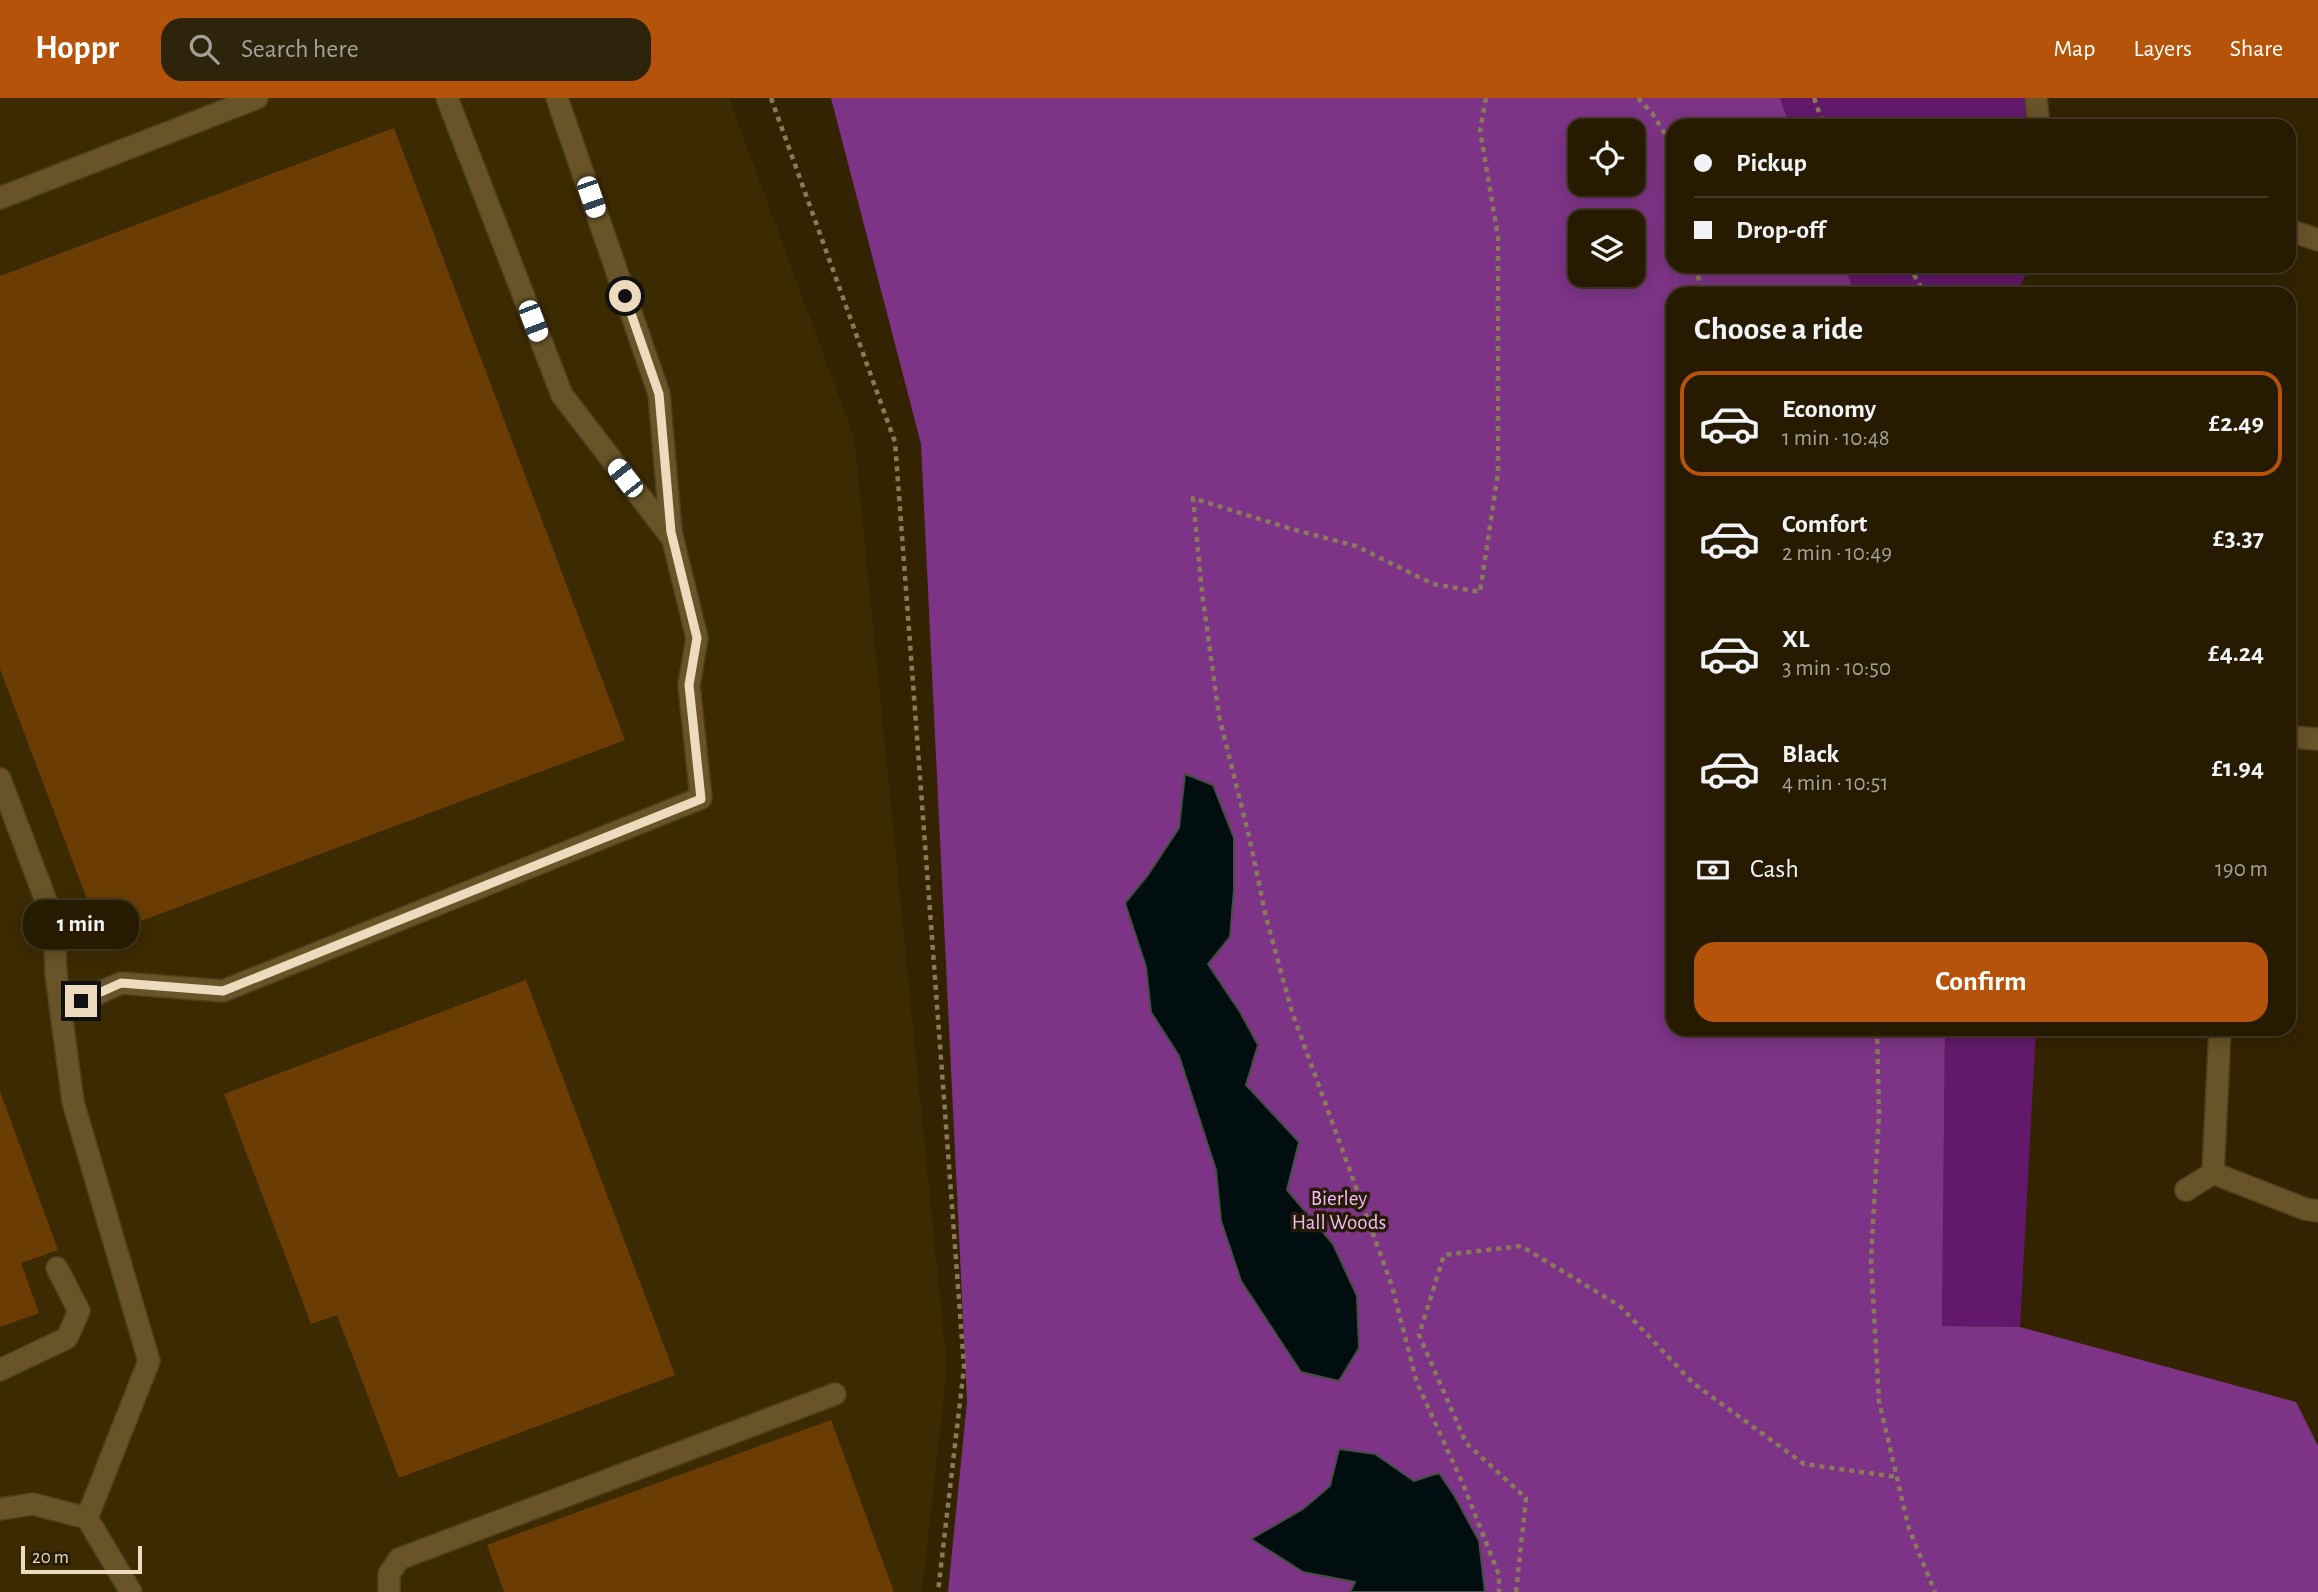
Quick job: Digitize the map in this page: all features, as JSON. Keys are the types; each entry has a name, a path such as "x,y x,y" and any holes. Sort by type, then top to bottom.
{"street":[{"path":"0,198 257,98"},
{"path":"447,98 562,395 673,540"},
{"path":"61,1010 121,983 223,991 701,799 689,685 697,638 673,540 659,394 557,98"},
{"path":"2036,98 2038,119"},
{"path":"2296,232 2318,240"},
{"path":"2296,737 2318,739"},
{"path":"0,779 54,922 56,974 74,1102 149,1361 87,1518"},
{"path":"2213,1173 2220,1036"},
{"path":"2186,1190 2213,1173"},
{"path":"2213,1173 2305,1209 2318,1211"},
{"path":"0,1370 67,1338 79,1311 57,1268"},
{"path":"389,1592 389,1574 399,1559 835,1394"},
{"path":"0,1509 33,1504 87,1518 131,1592"}],"path":[{"path":"771,98 895,442 964,1367 937,1592"},
{"path":"1486,98 1480,130 1498,237 1498,473 1480,592 1433,584 1356,545 1288,528 1193,498 1202,592 1219,716 1266,917 1292,1012 1392,1286 1417,1383 1463,1484 1499,1575 1499,1592"},
{"path":"1638,98 1652,113 1666,136"},
{"path":"1814,98 1822,119"},
{"path":"1877,1036 1879,1114 1871,1260 1879,1401 1909,1529 1935,1592"},
{"path":"1516,1592 1526,1498 1466,1443 1419,1335 1444,1255 1521,1246 1620,1306 1693,1383 1804,1464 1897,1477"}],"shaded area":[{"path":"0,98 729,98 854,437 947,1368 922,1592 0,1592"},
{"path":"1780,98 2036,98 2038,119 1788,119"},
{"path":"1847,273 2026,273 2020,287 1852,287"},
{"path":"1185,774 1213,785 1234,838 1230,937 1208,964 1258,1045 1246,1085 1299,1142 1287,1190 1333,1244 1357,1296 1359,1348 1339,1381 1301,1372 1241,1281 1221,1221 1216,1170 1179,1056 1151,1012 1146,967 1125,903 1148,875 1179,828"},
{"path":"1945,1036 2036,1036 2020,1327 1942,1326"},
{"path":"1339,1449 1375,1454 1414,1481 1439,1473 1479,1541 1485,1592 1350,1592 1355,1582 1303,1572 1251,1539 1303,1509 1330,1486"}],"green space":[{"name":"Bierley Hall Woods","path":"831,98 1780,98 1788,119 1666,119 1666,273 1847,273 1852,287 1666,287 1666,1036 1945,1036 1942,1326 2020,1327 2296,1402 2318,1446 2318,1592 948,1592 967,1402 921,444"}],"building":[{"path":"394,128 625,740 101,936 0,669 0,276"},
{"path":"526,980 675,1375 399,1478 337,1315 311,1324 224,1094"},
{"path":"0,1091 58,1250 21,1263 39,1313 0,1327"},
{"path":"831,1420 894,1592 504,1592 487,1545"}],"route":[{"path":"81,1001 121,983 223,991 701,799 689,685 697,638 671,532 659,394 625,296"}]}
